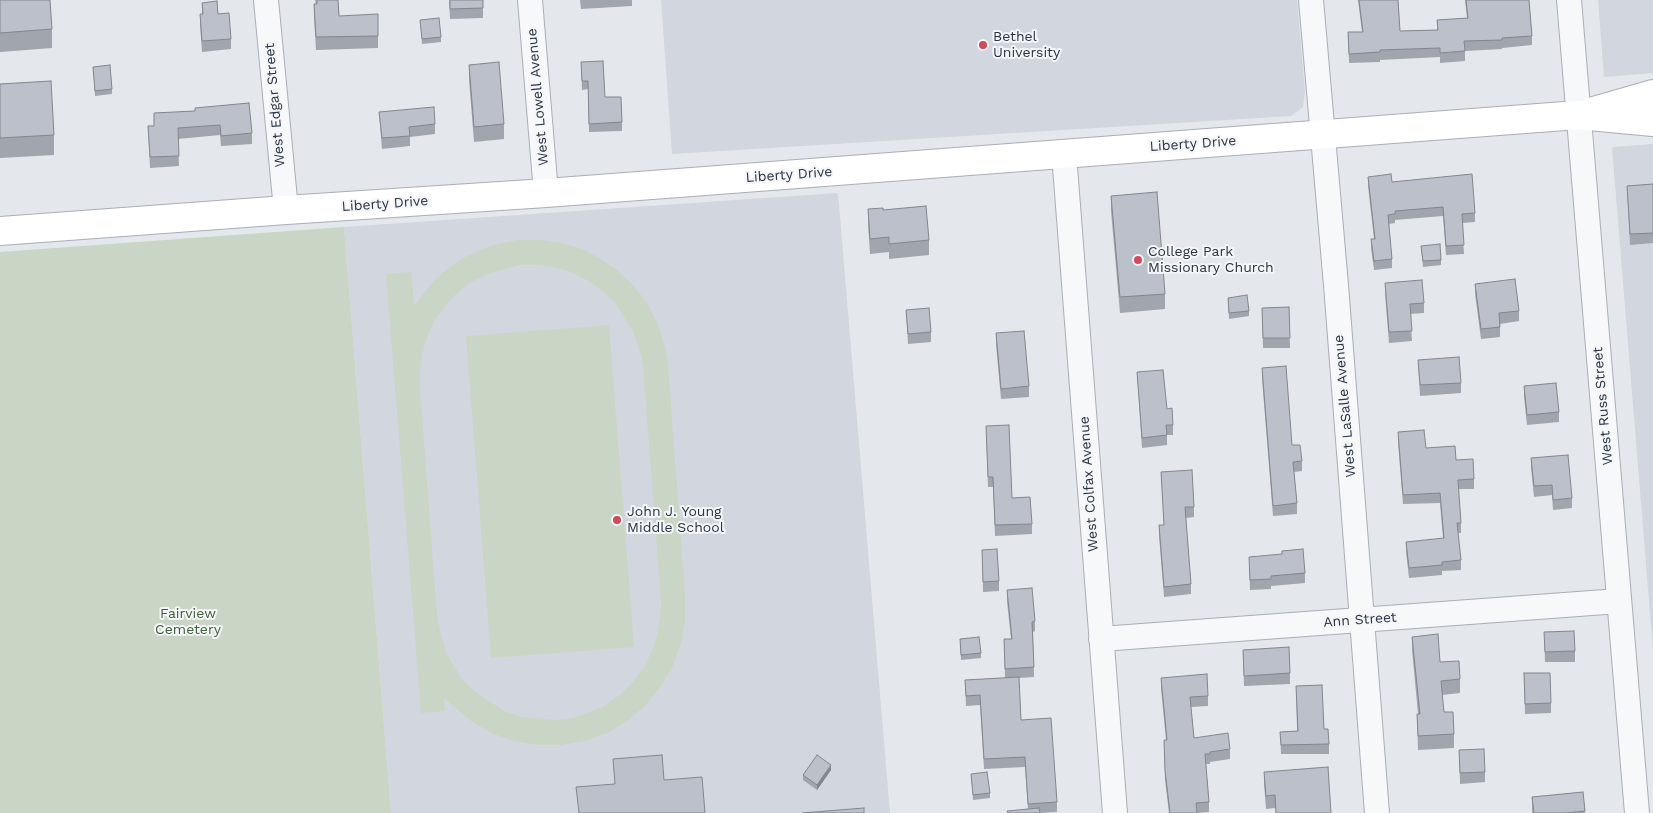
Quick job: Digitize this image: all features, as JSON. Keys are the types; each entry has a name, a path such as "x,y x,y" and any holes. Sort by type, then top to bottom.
{"street":[{"name":"West Edgar Street","path":"266,0 286,210"},
{"name":"West Lowell Avenue","path":"530,0 546,194"},
{"name":"West LaSalle Avenue","path":"1311,0 1377,813"},
{"name":"West Russ Street","path":"1569,0 1637,813"},
{"name":"Liberty Drive","path":"1578,115 1653,94"},
{"name":"Liberty Drive","path":"0,231 286,210 546,194 1578,115 1653,122"},
{"name":"West Colfax Avenue","path":"1064,154 1115,813"},
{"name":"Ann Street","path":"1101,639 1619,601"}],"shaded area":[{"name":"Bethel University","path":"661,0 1297,0 1305,91 1303,107 1291,116 672,154"},
{"path":"1598,0 1653,0 1653,73 1604,77"},
{"path":"1653,144 1653,651 1612,147"},
{"name":"John J. Young Middle School","path":"838,193 890,813 391,813 344,227"}],"green space":[{"name":"Fairview Cemetery","path":"344,227 391,813 0,813 0,252"},
{"path":"518,240 540,240 561,243 582,249 601,259 634,286 647,303 657,322 668,364 685,596 685,620 681,643 673,666 661,686 646,705 628,720 607,733 585,741 561,745 538,745 513,741 492,733 471,721 444,698 445,711 421,713 386,274 411,272 414,306 441,274 458,261 477,251 497,244","holes":["519,265 537,265 571,272 601,290 614,301 633,331 639,347 643,365 661,601 657,636 651,653 644,668 632,683 606,705 573,718 556,720 522,717 504,711 475,692 463,680 445,650 437,615 420,389 422,354 427,337 434,321 456,294 470,283 485,275"]},
{"path":"609,325 634,647 491,658 466,336"}],"building":[{"path":"0,0 50,0 52,29 0,33"},
{"path":"317,0 338,0 339,16 378,14 378,36 316,37 314,4 317,4"},
{"path":"450,0 483,0 483,8 450,9"},
{"path":"1359,0 1398,0 1400,31 1438,30 1437,20 1468,18 1466,0 1529,0 1532,36 1502,38 1502,40 1464,41 1465,51 1440,53 1440,48 1380,50 1380,52 1349,54 1348,32 1363,32"},
{"path":"217,1 218,14 229,13 231,39 202,41 200,14 203,14 202,3"},
{"path":"439,18 441,37 422,39 420,20"},
{"path":"603,61 605,97 621,97 622,122 589,124 588,81 582,81 581,62"},
{"path":"499,62 504,124 474,127 469,65"},
{"path":"110,65 112,89 95,91 93,67"},
{"path":"51,81 54,135 0,138 0,84"},
{"path":"249,103 252,133 221,136 220,125 178,128 179,156 150,157 148,126 154,126 154,113 195,111 195,108"},
{"path":"434,107 435,124 409,127 410,136 382,138 379,112"},
{"path":"1391,174 1392,182 1472,174 1475,213 1462,214 1464,245 1446,246 1443,207 1395,211 1395,214 1388,215 1392,259 1374,261 1371,239 1375,239 1368,177"},
{"path":"1653,184 1653,233 1630,234 1627,186"},
{"name":"College Park Missionary Church","path":"1157,192 1165,294 1120,297 1111,196"},
{"path":"926,206 929,240 889,244 889,237 870,239 868,209 883,208 883,210"},
{"path":"1440,244 1441,260 1423,261 1421,246"},
{"path":"1515,279 1519,311 1499,313 1500,327 1481,329 1475,284"},
{"path":"1422,280 1424,303 1410,304 1412,331 1389,332 1385,283"},
{"path":"1247,295 1249,311 1229,313 1228,298"},
{"path":"1289,307 1290,338 1263,338 1262,308"},
{"path":"929,308 931,332 908,334 906,310"},
{"path":"1024,331 1029,386 1001,389 996,333"},
{"path":"1459,357 1461,383 1420,385 1418,360"},
{"path":"1286,366 1292,445 1300,445 1302,461 1293,462 1297,503 1273,506 1262,368"},
{"path":"1163,370 1167,409 1172,408 1173,425 1166,425 1167,435 1142,438 1137,372"},
{"path":"1556,383 1559,412 1527,415 1524,386"},
{"path":"1009,425 1012,498 1030,497 1032,524 995,525 993,477 988,477 986,426"},
{"path":"1424,430 1426,448 1455,446 1456,460 1473,459 1474,479 1458,480 1461,523 1457,523 1461,560 1442,562 1442,565 1409,568 1406,542 1444,538 1440,493 1403,495 1398,432"},
{"path":"1568,455 1572,498 1553,500 1552,485 1534,486 1531,458"},
{"path":"1192,470 1194,507 1185,507 1191,584 1164,587 1159,525 1164,525 1161,472"},
{"path":"997,549 999,581 983,582 982,550"},
{"path":"1303,549 1305,573 1271,576 1271,579 1250,580 1249,557 1282,554 1282,551"},
{"path":"1032,588 1035,621 1032,622 1034,667 1005,669 1004,639 1012,639 1007,590"},
{"path":"1574,631 1575,651 1545,652 1544,632"},
{"path":"1438,634 1440,662 1459,661 1460,679 1441,681 1444,712 1453,712 1454,734 1418,736 1417,714 1420,714 1412,637"},
{"path":"979,637 981,653 961,655 960,639"},
{"path":"1289,647 1290,673 1244,676 1243,650"},
{"path":"1524,673 1550,673 1551,703 1525,704"},
{"path":"1207,674 1208,696 1190,697 1194,738 1228,733 1230,749 1205,754 1209,802 1196,803 1197,813 1170,813 1165,770 1164,740 1167,740 1161,678"},
{"path":"1019,677 1021,720 1051,718 1057,802 1028,804 1025,757 984,759 980,695 966,696 965,680"},
{"path":"1322,685 1324,729 1328,729 1329,744 1281,745 1280,732 1298,731 1296,686"},
{"path":"1484,749 1485,772 1460,773 1459,750"},
{"path":"662,755 664,780 702,777 705,813 579,813 576,787 615,784 613,759"},
{"path":"817,755 831,765 817,785 803,775"},
{"path":"1328,767 1331,813 1276,813 1275,795 1266,796 1264,772"},
{"path":"987,772 990,793 973,795 971,774"},
{"path":"1583,792 1585,811 1534,813 1532,797"},
{"path":"864,808 864,813 802,813"},
{"path":"1039,808 1040,813 1008,813 1007,811"}],"place":[{"name":"Bethel University","path":"983,45"},
{"name":"College Park Missionary Church","path":"1138,260"},
{"name":"John J. Young Middle School","path":"617,520"}]}
